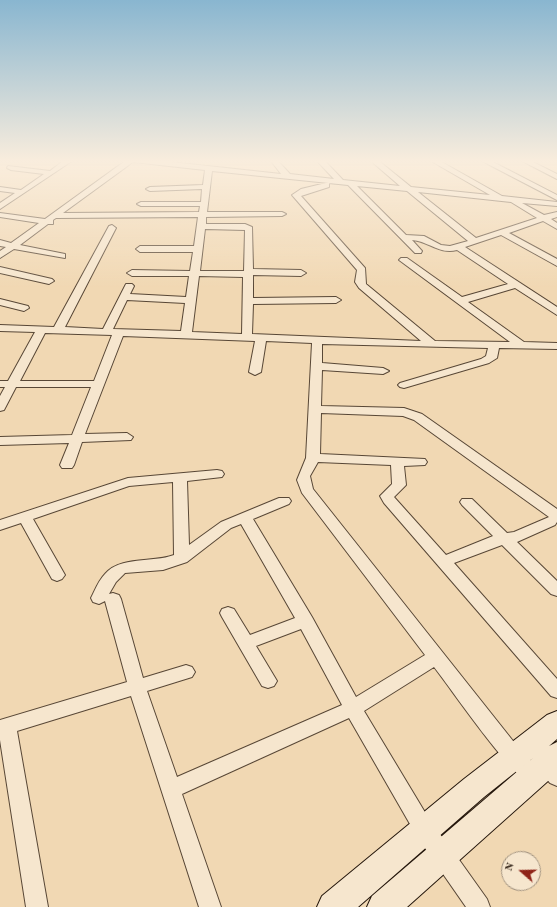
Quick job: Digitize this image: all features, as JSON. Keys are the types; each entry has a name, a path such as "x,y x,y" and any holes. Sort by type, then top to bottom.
{"main road":[{"path":"383,907 541,766 557,723"},
{"path":"333,907 425,831 541,766"}],"street":[{"path":"0,255 72,203"},
{"path":"303,203 362,270 360,282 362,286 432,344"},
{"path":"370,203 418,251"},
{"path":"427,203 474,241"},
{"path":"515,203 557,226"},
{"path":"141,204 204,204 186,335"},
{"path":"50,219 282,214"},
{"path":"404,237 421,238 446,249 557,214"},
{"path":"0,215 94,223"},
{"path":"201,226 248,228 247,337"},
{"path":"58,330 112,228"},
{"path":"502,232 557,263"},
{"path":"0,243 62,256"},
{"path":"458,246 557,312"},
{"path":"140,249 198,249"},
{"path":"404,260 522,346"},
{"path":"0,270 49,281"},
{"path":"132,273 301,273"},
{"path":"460,301 516,285"},
{"path":"67,465 98,384 124,296 129,286"},
{"path":"124,296 191,300"},
{"path":"248,301 336,300"},
{"path":"0,302 24,308"},
{"path":"0,328 113,331 317,341 557,346"},
{"path":"0,406 42,329"},
{"path":"254,372 261,338"},
{"path":"317,341 313,458 303,475 303,481 308,490 437,657 541,766"},
{"path":"404,385 491,358 494,345"},
{"path":"316,366 383,371"},
{"path":"0,384 98,384"},
{"path":"314,409 404,412 418,417 553,519 516,537 504,538 442,562"},
{"path":"0,441 127,437"},
{"path":"313,458 420,462"},
{"path":"397,461 399,485 387,496 389,500 557,691"},
{"path":"0,525 128,482 216,474"},
{"path":"180,477 182,558"},
{"path":"210,907 172,789 106,599 110,578 121,568 163,565 182,558 226,525 284,501"},
{"path":"467,502 557,590"},
{"path":"25,517 57,575"},
{"path":"244,517 272,562 353,708 425,831 443,854 479,907"},
{"path":"228,613 268,681"},
{"path":"246,643 306,621"},
{"path":"172,789 353,708 437,657"},
{"path":"37,907 4,727 186,672"}]}
